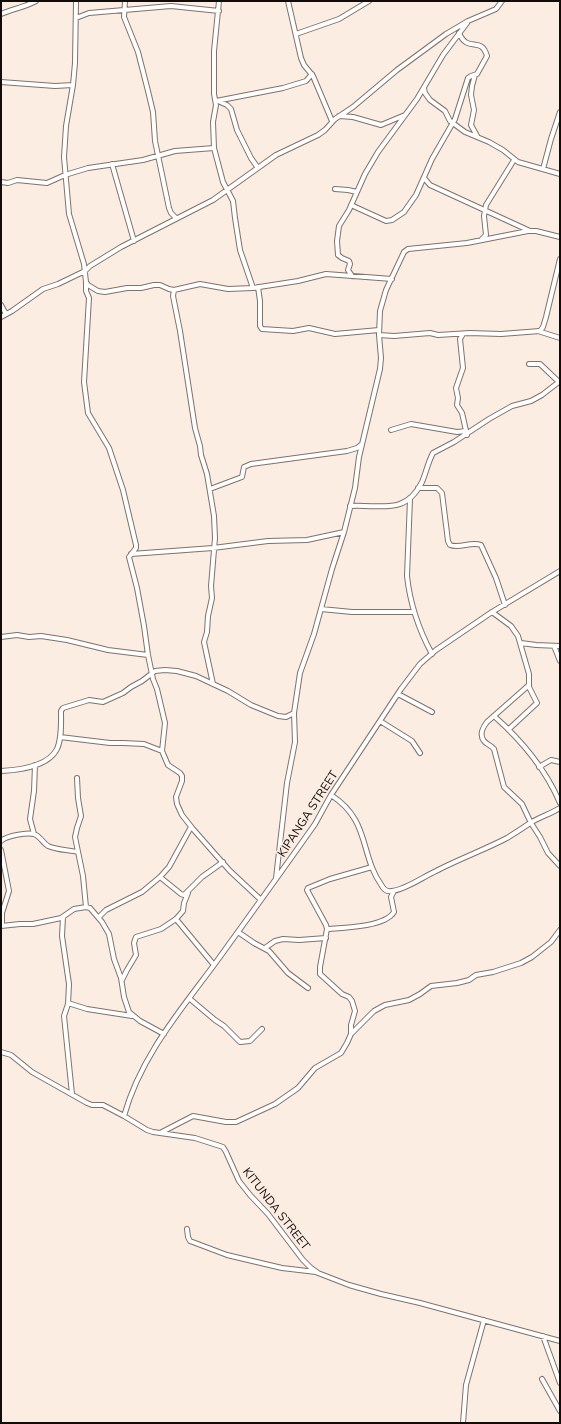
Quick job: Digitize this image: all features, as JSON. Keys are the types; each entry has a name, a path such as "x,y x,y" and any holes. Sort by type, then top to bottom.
{"street":[{"path":"1,14 27,6 36,1"},
{"path":"76,1 73,85 65,141 65,175 69,214 84,264 86,291 89,298 84,382 88,413 109,448 123,490 136,546 130,559 137,588 148,655 165,724 162,751 168,765 182,776 176,801 182,815 191,827 230,871 260,899"},
{"path":"125,1 124,19 138,52 148,91 155,141 170,212 176,218"},
{"path":"170,1 171,6"},
{"path":"219,1 214,51 214,94 216,101 213,122 214,148 216,161 226,190 233,200 239,246 252,288"},
{"path":"288,1 301,58 304,65 312,74 332,121"},
{"path":"296,34 339,19 369,1"},
{"path":"1,317 43,289 84,272 104,256 121,246 134,241 213,200 276,155 318,135 325,130 332,121 353,107 397,70 446,34 468,21 496,9 502,1"},
{"path":"76,18 90,13 171,6 219,11"},
{"path":"352,276 348,270 350,264 349,261 338,255 337,241 339,226 351,205 365,174 378,152 424,88 443,55 468,21"},
{"path":"459,33 465,43 479,46 483,48 487,54 477,74 475,75 471,95 474,110 471,125 478,137"},
{"path":"216,101 294,85 306,81 312,74"},
{"path":"351,205 386,221 392,220 404,212 416,195 432,159 453,123 468,78 475,75"},
{"path":"1,82 55,86 73,85"},
{"path":"424,88 428,98 445,111 450,121 465,132 503,150 514,160 560,174"},
{"path":"216,101 227,105 231,109 237,130 251,158 258,168"},
{"path":"543,169 560,112"},
{"path":"339,116 353,117 381,125 405,115"},
{"path":"1,182 8,183 17,180 47,183 65,175 88,168 143,160 175,151 214,148"},
{"path":"482,240 486,235 484,216 488,201 514,160"},
{"path":"112,164 134,241"},
{"path":"424,178 430,184 531,231 560,237"},
{"path":"335,189 357,192"},
{"path":"276,878 288,783 295,742 294,713 300,673 314,634 344,532 355,488 362,443 380,369 380,312 386,290 404,252 408,249 460,244 531,231"},
{"path":"538,331 542,329 560,259"},
{"path":"86,282 88,285 100,292 126,288 144,288 154,285 160,285 174,290 200,284 228,289 252,288 298,281 323,275 392,279"},
{"path":"258,287 260,301 260,326 262,329 293,331 309,328 335,334 379,333 394,336 426,333 438,335 501,334 538,331 560,338"},
{"path":"174,290 173,296 195,428 210,489 214,516 215,538 211,586 212,598 208,616 207,632 204,641 213,684"},
{"path":"1,305 6,314"},
{"path":"463,334 460,339 463,368 456,390 458,398 457,405 462,413 466,433"},
{"path":"350,506 397,506 408,501 418,488 433,454 512,406 531,401 542,395 559,381 540,364 529,364"},
{"path":"391,430 411,424 466,433"},
{"path":"210,489 241,478 244,467 251,464 347,451 357,448 362,443"},
{"path":"418,488 437,488 442,493 448,541 450,545 454,546 475,543 481,545 496,578 505,605"},
{"path":"410,498 407,576 408,588 421,635 432,654"},
{"path":"131,554 213,548 268,540 307,540 344,532"},
{"name":"KIPANGA STREET","path":"124,1116 128,1100 138,1078 164,1034 315,824 380,721 420,664 492,612 560,570"},
{"path":"321,609 352,612 414,612"},
{"path":"492,612 515,630 521,643 529,674 529,686 536,702 536,704 509,729"},
{"path":"1,637 17,635 29,637 40,636 67,640 108,650 148,655"},
{"path":"521,643 560,646"},
{"path":"554,646 560,661"},
{"path":"1,771 11,771 35,765 46,760 53,754 57,749 60,737 61,711 63,708 87,700 100,702 114,698 142,681 155,671 177,671 196,676 228,691 251,705 278,716 286,717 294,713"},
{"path":"529,686 494,716 482,729 483,740 494,749 504,787 522,804 548,853 560,866"},
{"path":"398,694 432,712"},
{"path":"494,716 509,729 539,767 555,792 560,803"},
{"path":"380,721 412,742 420,752"},
{"path":"60,737 110,744 144,744 162,751"},
{"path":"539,767 551,760 560,762"},
{"path":"35,765 34,791 30,819 34,834 48,846 78,852"},
{"path":"77,778 81,816 75,837 83,876 86,906"},
{"path":"332,795 339,800 360,826 372,867 380,883 385,890 394,891"},
{"path":"327,929 365,925 391,916 394,912 390,897 394,891 459,859 507,838 531,823 560,808"},
{"path":"99,917 106,910 142,892 160,877 169,867 191,827"},
{"path":"1,841 18,835 34,834"},
{"path":"1,850 9,890 2,913 1,924 33,924 63,917 74,909 86,906 90,908 99,917 109,934 114,959 122,981 125,1000 132,1016"},
{"path":"122,981 136,955 134,943 136,937 161,929 176,919 183,911 184,903 190,889 202,877 223,862"},
{"path":"161,1133 191,1117 234,1123 284,1098 298,1088 315,1068 341,1053 351,1034 351,1023 355,1011 352,1000 342,994 320,974 327,929 317,907 307,892 308,888 330,879 372,867"},
{"path":"160,877 182,895 188,893"},
{"path":"63,917 62,936 68,978 68,1003 64,1016 72,1094"},
{"path":"176,919 214,965"},
{"path":"351,1034 374,1010 385,1005 409,1000 430,986 465,981 476,975 493,972 524,962 551,942 560,930"},
{"path":"238,932 274,955 288,973 308,988"},
{"path":"265,948 275,941 283,939 299,940 326,938"},
{"path":"190,999 224,1026 240,1042 250,1041 262,1029"},
{"path":"68,1003 87,1009 132,1016 164,1034"},
{"name":"KITUNDA STREET","path":"1,1052 11,1056 32,1072 90,1105 102,1105 147,1130 195,1138 223,1147 239,1181 268,1214 310,1268 349,1285 560,1341"},
{"path":"187,1229 187,1234 190,1240 227,1255 282,1268 318,1272"},
{"path":"463,1423 466,1385 484,1320"},
{"path":"543,1336 560,1383"},
{"path":"542,1379 560,1411"}]}
